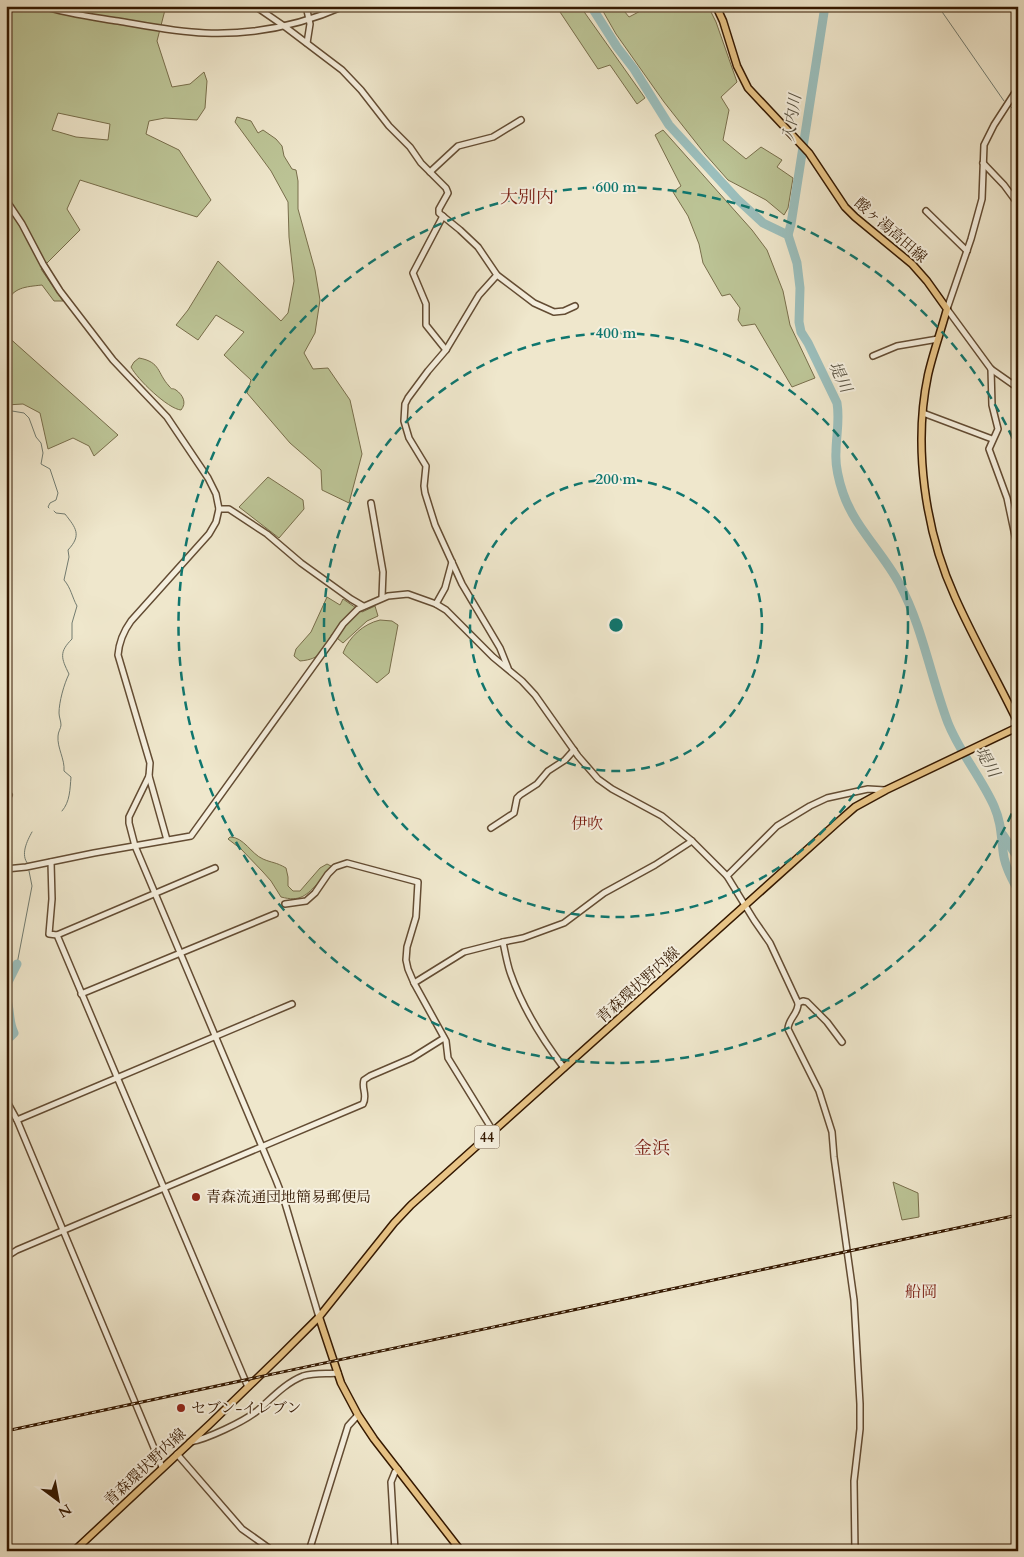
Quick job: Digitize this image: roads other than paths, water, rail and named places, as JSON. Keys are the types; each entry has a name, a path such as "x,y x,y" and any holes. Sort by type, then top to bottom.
{"main road":[{"name":"酸ヶ湯高田線","path":"716,6 724,21 736,66 748,88 809,153 845,207 922,273 947,309"},
{"path":"947,309 928,376 923,412 922,446 925,492 937,550 954,596 1018,723"},
{"name":"青森環状野内線","path":"74,1551 248,1387 318,1317 388,1230 411,1205 855,807 886,790 1018,727"},
{"path":"318,1317 346,1393 358,1415 461,1551"}],"street":[{"path":"43,6 78,15 206,33 245,32 284,26 310,19 344,6"},
{"path":"254,6 307,43 350,78 386,122 410,147 421,163 443,183 448,193 439,209 439,213 478,247 497,275 534,303 548,310 554,312 564,311 575,306"},
{"path":"306,6 310,19 307,43"},
{"path":"1018,88 987,137 984,145 982,199 947,309 991,369 1018,388"},
{"path":"430,172 458,146 493,136 521,120"},
{"path":"983,163 1004,185 1018,204"},
{"path":"6,200 22,224 50,276 113,360 159,408 175,428 213,487 218,500 216,522 209,534 125,629 120,640 118,655 150,763 149,776 167,840"},
{"path":"926,211 967,251"},
{"path":"443,216 413,273 426,304 426,325 446,350"},
{"path":"497,275 479,296 446,350 428,370 408,398 405,404 404,422 409,438 426,466 425,493 435,525 462,584 502,653 508,668"},
{"path":"873,356 897,346 938,339"},
{"path":"991,369 992,405 998,429 989,449 1007,498 1018,550"},
{"path":"923,412 992,439"},
{"path":"371,503 382,572 382,597"},
{"path":"218,509 229,509 267,534 301,563 351,599 364,606"},
{"path":"436,604 445,588 452,561"},
{"path":"6,869 26,867 191,836 343,624 358,609 382,597 408,594 436,604 446,610 535,695 585,766 605,784 662,816 692,841 728,876 770,943 798,1003 798,1008 789,1021 788,1029 814,1079 832,1132 855,1306 860,1404 860,1429 854,1481 855,1551"},
{"path":"491,828 514,813 517,798 537,784 548,771 565,760 574,750"},
{"path":"149,776 129,817 135,846 285,1203 318,1317"},
{"path":"728,876 777,826 810,806 828,798 868,789 886,790"},
{"path":"6,792 9,796 6,799"},
{"path":"414,983 464,952 523,938 564,923 604,893 655,865 692,841"},
{"path":"51,862 52,899 49,934 57,935 215,868"},
{"path":"285,904 306,900 315,893 334,867 347,863 418,882 416,917 407,947 406,960 408,969 447,1043 448,1058 493,1131"},
{"path":"81,994 274,914"},
{"path":"57,935 248,1387"},
{"path":"502,942 510,973 529,1015 545,1043 564,1068"},
{"path":"798,1003 807,1002 827,1022 842,1042"},
{"path":"17,1120 292,1004"},
{"path":"6,1257 17,1250 363,1104 366,1096 362,1082 366,1078 412,1058 444,1038"},
{"path":"6,1100 17,1120 162,1467"},
{"path":"189,1442 202,1439 246,1418 303,1376 338,1373"},
{"path":"309,1551 348,1426 358,1415"},
{"path":"177,1454 242,1529 273,1551"},
{"path":"395,1551 391,1482 398,1469"}],"waterway":[{"name":"堤川","path":"591,6 669,125 737,199 763,223 788,235 797,263 800,288 799,322 801,332 837,403 836,462 843,493 854,517 892,572 907,599 948,723 958,745 989,795 996,812 1005,861 1010,876 1018,890"},
{"name":"入内川","path":"788,235 825,6"},
{"path":"938,6 1004,101"},
{"path":"1010,106 1018,114"},
{"path":"6,410 24,413 29,418 36,437 41,443 43,453 41,464 50,469 58,493 56,500 50,503 49,508"},
{"path":"54,511 65,514 76,532 75,540 68,550 69,557 64,580 77,606 72,623 72,639 63,652 64,664 69,674 60,704 61,725 58,740 64,771 71,777 68,799 62,811"},
{"path":"28,864 24,852 32,832"},
{"name":"堤川","path":"1003,835 1018,858"},
{"path":"17,964 32,886 29,871"},
{"path":"6,986 17,964"},
{"path":"6,997 14,1033 6,1041"}],"railway":[{"path":"6,1431 1018,1215"}],"place":[{"name":"青森流通団地簡易郵便局","path":"196,1197"},
{"name":"セブン-イレブン","path":"181,1408"}],"district":[{"name":"大別内","path":"527,197"},
{"name":"伊吹","path":"587,824"},
{"name":"金浜","path":"652,1148"},
{"name":"船岡","path":"921,1292"}]}
